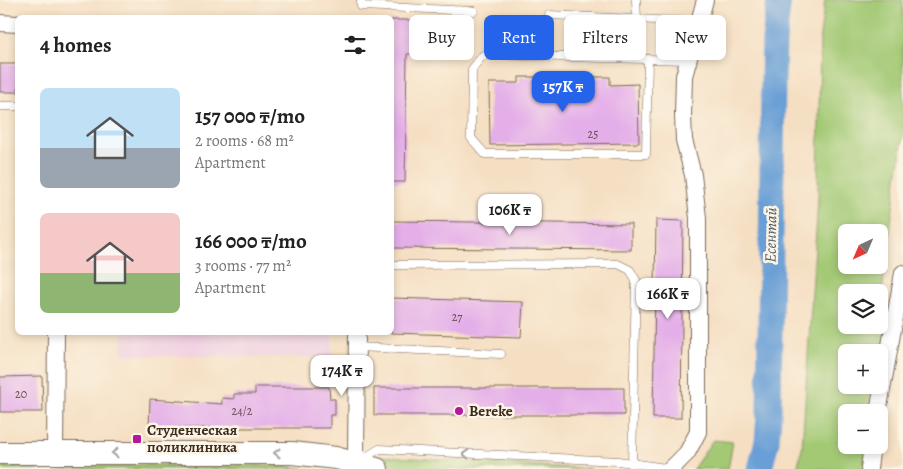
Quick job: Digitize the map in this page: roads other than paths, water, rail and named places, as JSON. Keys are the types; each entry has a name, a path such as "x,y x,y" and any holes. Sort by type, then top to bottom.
{"street":[{"path":"701,15 706,0"},
{"path":"0,24 15,24"},
{"path":"672,469 687,453 698,432 698,218 693,175 684,140 684,76 687,60"},
{"path":"879,404 903,273"},
{"path":"55,453 56,335"},
{"path":"0,453 292,453 367,466 357,340"},
{"path":"869,469 871,454"}],"lane":[{"path":"361,0 361,6 474,12"},
{"path":"636,0 637,15"},
{"path":"648,59 646,154 485,154 472,138 472,69 483,55 648,59 656,59"},
{"path":"0,106 15,106"},
{"path":"394,265 618,264 630,270 636,280 632,464"},
{"path":"357,340 501,354"},
{"path":"367,466 380,449 632,464 672,469"}],"waterway":[{"name":"Есентай","path":"760,469 767,441 769,415 773,80 774,40 779,0"}],"place":[{"name":"Bereke","path":"459,411"},
{"name":"Студенческая поликлиника","path":"137,439"}]}
